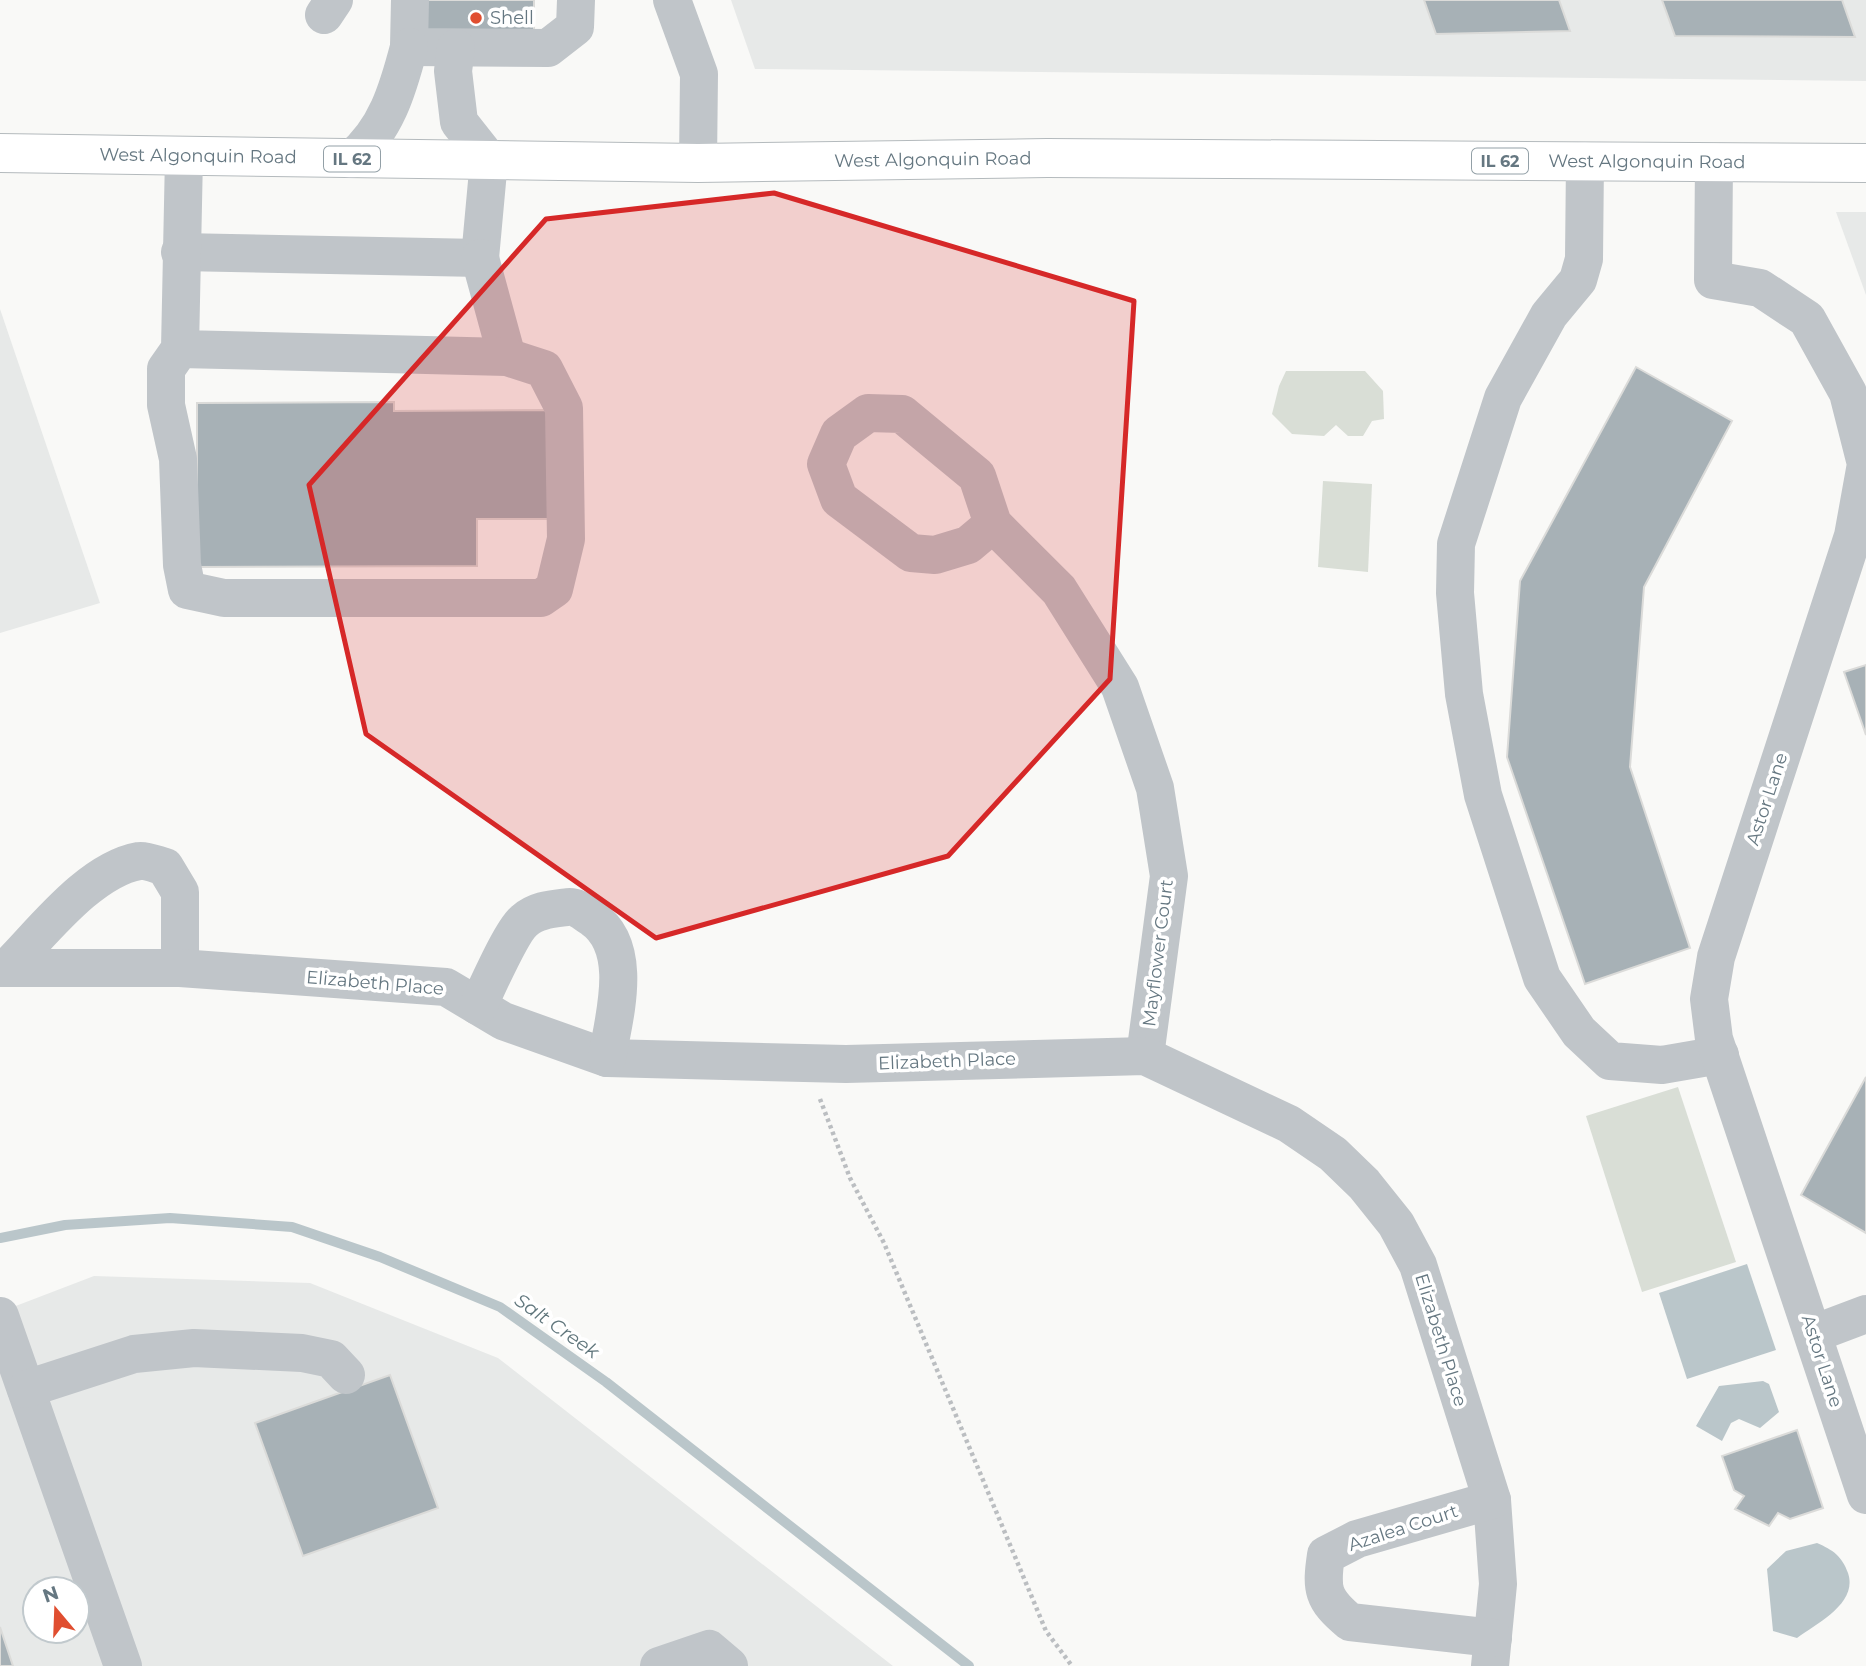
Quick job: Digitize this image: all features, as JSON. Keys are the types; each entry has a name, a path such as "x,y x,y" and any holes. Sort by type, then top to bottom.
{"main road":[{"name":"West Algonquin Road","path":"0,153 698,163 1047,158 1866,163"}],"street":[{"path":"351,159 370,144 397,91 409,47 410,0"},
{"path":"409,47 548,48 575,27 576,0"},
{"path":"672,0 699,74 698,163"},
{"path":"456,48 453,71 459,122 489,160 480,258 507,358"},
{"path":"180,349 507,358 544,369 564,408 566,539 554,589 541,598 224,598 187,590 182,565 178,459 166,405 166,369 180,349 184,156"},
{"path":"1585,161 1584,259 1578,280 1549,315 1503,398 1455,544 1455,593 1464,694 1483,795 1542,978 1579,1032 1609,1061 1662,1065 1720,1055"},
{"name":"Astor Lane","path":"1714,162 1713,280 1760,288 1807,319 1848,393 1866,464 1859,543 1716,957 1709,999 1720,1055 1866,1495"},
{"path":"180,252 480,258"},
{"name":"Mayflower Court","path":"993,524 1059,590 1120,687 1155,788 1169,876 1145,1056"},
{"path":"4,968 94,880 121,866 142,860 165,867 180,892 180,968"},
{"path":"478,1006 522,922 544,910 574,906 596,920 609,938 617,961 617,999 607,1058"},
{"name":"Elizabeth Place","path":"4,968 180,968 446,986 503,1021 607,1058 805,1063 1145,1056 1289,1124 1333,1154 1364,1184 1396,1224 1418,1265 1492,1500 1498,1584 1491,1652"},
{"path":"1813,1334 1866,1314"},
{"path":"0,1316 13,1367 123,1666"},
{"path":"13,1367 194,1348 321,1357 331,1359 346,1375"},
{"name":"Azalea Court","path":"1491,1652 1350,1622 1335,1610 1325,1595 1323,1579 1326,1555 1357,1539 1492,1500"},
{"path":"659,1666 709,1649 729,1666"}],"path":[{"path":"805,1063 850,1178 884,1243 1046,1631 1072,1666"}],"highlighted area":[{"path":"774,193 1134,301 1110,679 948,856 656,938 366,734 309,485 546,219"}],"shaded area":[{"path":"731,0 1866,0 1866,81 755,69"},
{"path":"1836,212 1866,212 1866,295"},
{"path":"0,309 100,603 0,633"},
{"path":"1286,371 1365,371 1383,391 1384,419 1372,421 1363,436 1348,436 1336,425 1324,436 1292,434 1272,414"},
{"path":"1323,481 1372,484 1368,572 1318,567"},
{"path":"1678,1087 1736,1262 1642,1292 1586,1116"},
{"path":"1747,1264 1776,1350 1687,1379 1659,1293"},
{"path":"94,1276 310,1283 498,1358 893,1666 0,1666 0,1312"},
{"path":"1763,1381 1769,1384 1779,1412 1760,1428 1739,1419 1731,1423 1722,1441 1696,1426 1719,1386"},
{"path":"1817,1543 1832,1551 1843,1562 1850,1584 1847,1594 1834,1611 1797,1638 1773,1631 1767,1569 1786,1551"}],"building":[{"name":"Shell","path":"418,0 534,0 534,37 418,36"},
{"path":"1424,0 1559,0 1570,31 1436,34"},
{"path":"1662,0 1842,0 1855,37 1675,36"},
{"path":"1636,367 1732,421 1644,587 1630,767 1690,948 1585,984 1507,757 1520,581"},
{"path":"394,402 394,411 551,410 551,519 477,519 477,566 197,567 197,403"},
{"path":"1866,665 1866,735 1844,672"},
{"path":"1866,1077 1866,1233 1801,1195"},
{"path":"390,1375 438,1508 303,1556 255,1423"},
{"path":"1797,1430 1823,1508 1790,1519 1778,1513 1769,1526 1735,1509 1744,1496 1734,1490 1722,1456"},
{"path":"0,1627 13,1666 0,1666"}],"waterway":[{"name":"Salt Creek","path":"0,1238 65,1225 170,1218 292,1227 380,1257 500,1307 606,1382 969,1666"}],"place":[{"name":"Shell","path":"476,18"}]}
